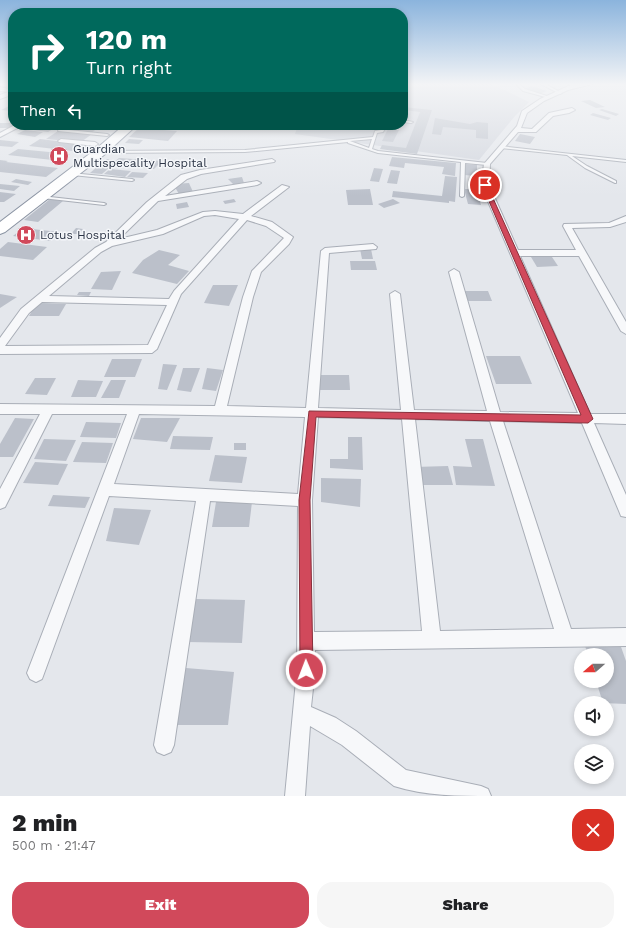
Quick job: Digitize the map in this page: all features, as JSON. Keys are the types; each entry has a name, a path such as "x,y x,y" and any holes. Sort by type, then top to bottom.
{"highway":[{"path":"0,229 72,174 98,148 107,135 114,130"},
{"path":"0,216 124,130"}],"street":[{"path":"521,121 517,130 487,164 485,185 588,419 626,510"},
{"path":"517,130 534,131 544,121"},
{"path":"0,135 10,130"},
{"path":"61,141 98,148"},
{"path":"0,346 25,311 98,250 109,244 157,199 184,177 191,174 272,161"},
{"path":"157,199 257,183"},
{"path":"0,350 152,349 177,293 245,217 285,187"},
{"path":"109,244 160,232 203,214 215,213 245,217 269,224 289,237 286,242 257,270 248,297 220,411"},
{"path":"626,218 625,220 610,225 567,226 626,331"},
{"path":"295,796 301,712 306,670 305,500 325,251 373,247"},
{"path":"515,252 581,253"},
{"path":"454,272 495,417 565,638"},
{"path":"395,294 432,640"},
{"path":"39,299 172,302"},
{"path":"0,503 50,408"},
{"path":"0,409 135,409 626,419"},
{"path":"36,673 135,409"},
{"path":"104,490 305,500"},
{"path":"164,746 204,495"},
{"path":"306,641 626,637"},
{"path":"301,712 330,725 401,779 481,796"}],"lane":[{"path":"59,130 107,135"},
{"path":"370,149 376,132 382,130"},
{"path":"98,148 174,151 246,151 374,138"},
{"path":"346,141 378,152 487,164"},
{"path":"501,147 626,160"},
{"path":"568,154 586,167 615,182"},
{"path":"462,196 463,161"},
{"path":"72,174 132,180"},
{"path":"42,197 104,204"}],"shaded area":[{"path":"408,121 511,121 479,160 295,134 296,130 408,130"}],"building":[{"path":"416,121 428,121 417,154 380,149 382,145 406,148"},
{"path":"434,121 453,121 470,124 477,122 488,123 488,139 476,138 476,130 443,127 441,135 432,134"},
{"path":"0,123 8,123 8,128 0,128"},
{"path":"25,130 43,132 35,137 17,134"},
{"path":"33,130 51,130 48,132"},
{"path":"58,130 95,130 91,133"},
{"path":"137,130 177,131 168,141 129,137"},
{"path":"388,130 399,130 393,142 382,141"},
{"path":"58,131 92,134 81,142 46,139"},
{"path":"520,134 535,137 530,144 515,141"},
{"path":"40,139 90,145 81,152 29,146"},
{"path":"129,139 143,140 139,144 125,143"},
{"path":"0,140 19,142 12,147 0,146"},
{"path":"18,149 70,154 61,161 8,155"},
{"path":"392,157 456,163 455,176 442,174 444,167 405,163 404,168 389,166"},
{"path":"119,158 162,161 154,169 110,165"},
{"path":"107,159 113,160 106,166 100,165"},
{"path":"0,160 58,168 46,177 0,172"},
{"path":"465,164 477,165 477,176 464,175"},
{"path":"98,166 110,167 102,174 90,173"},
{"path":"374,168 383,169 379,182 370,181"},
{"path":"110,169 131,171 125,177 104,174"},
{"path":"391,170 400,171 397,184 387,183"},
{"path":"132,172 148,173 143,178 127,177"},
{"path":"445,176 457,177 455,202 449,201 449,203 392,197 393,191 442,196"},
{"path":"242,177 244,183 234,185 228,179"},
{"path":"16,179 32,182 28,185 11,182"},
{"path":"189,183 193,192 179,194 173,184"},
{"path":"0,184 20,186 14,191 0,189"},
{"path":"370,189 373,205 348,205 346,190"},
{"path":"464,189 477,189 481,205 468,204"},
{"path":"0,192 16,194 4,202 0,202"},
{"path":"50,199 63,201 38,222 24,220"},
{"path":"234,199 236,202 225,204 223,201"},
{"path":"393,199 400,203 384,208 378,204"},
{"path":"187,202 189,207 177,209 176,204"},
{"path":"23,228 59,232 56,235 67,237 65,239 53,238 50,241 13,236"},
{"path":"76,228 83,229 78,234 71,234"},
{"path":"8,242 47,247 33,260 0,256 0,249"},
{"path":"360,249 371,249 373,259 362,259"},
{"path":"159,250 180,255 168,265 189,271 177,284 132,273 143,260"},
{"path":"531,257 552,257 558,266 537,267"},
{"path":"350,261 375,261 377,270 351,270"},
{"path":"121,271 112,290 91,289 101,272"},
{"path":"213,285 238,285 229,306 204,303"},
{"path":"461,291 488,291 492,301 465,301"},
{"path":"79,292 91,292 89,296 77,295"},
{"path":"0,294 17,297 0,308"},
{"path":"37,303 66,304 59,316 29,316"},
{"path":"486,356 520,356 532,384 496,384"},
{"path":"112,359 142,359 135,377 104,377"},
{"path":"163,364 177,365 167,390 158,389"},
{"path":"183,368 200,368 191,392 177,390"},
{"path":"207,368 223,370 216,391 202,389"},
{"path":"319,375 349,375 350,390 319,390"},
{"path":"35,378 56,378 47,395 25,394"},
{"path":"78,380 103,381 96,397 71,397"},
{"path":"111,380 126,380 119,398 101,398"},
{"path":"15,418 34,419 13,457 0,457 0,444"},
{"path":"141,418 180,418 167,442 133,439"},
{"path":"86,422 121,423 116,438 80,437"},
{"path":"173,436 213,437 210,450 170,449"},
{"path":"348,437 362,437 363,470 330,468 330,459 348,459"},
{"path":"44,439 76,440 66,461 34,459"},
{"path":"465,439 483,439 495,486 456,485 453,466 472,467"},
{"path":"82,442 113,443 106,463 73,462"},
{"path":"234,443 246,443 246,450 234,450"},
{"path":"215,455 247,457 242,483 209,481"},
{"path":"35,462 68,464 58,485 23,483"},
{"path":"448,466 453,485 417,485 414,467"},
{"path":"321,478 361,479 360,507 321,502"},
{"path":"53,495 90,497 85,508 48,506"},
{"path":"216,502 252,502 249,527 212,527"},
{"path":"114,508 151,510 139,545 106,541"},
{"path":"196,599 245,600 242,643 187,642"},
{"path":"584,643 620,644 626,661 626,704 614,703 614,696 601,696 598,688 614,688 614,648 586,648"},
{"path":"186,668 234,672 228,725 172,725"}],"place":[{"name":"Guardian Multispecality Hospital","path":"59,156"},
{"name":"Lotus Hospital","path":"26,235"}],"route":[{"path":"306,670 305,500 312,413 588,419 485,185"}]}
